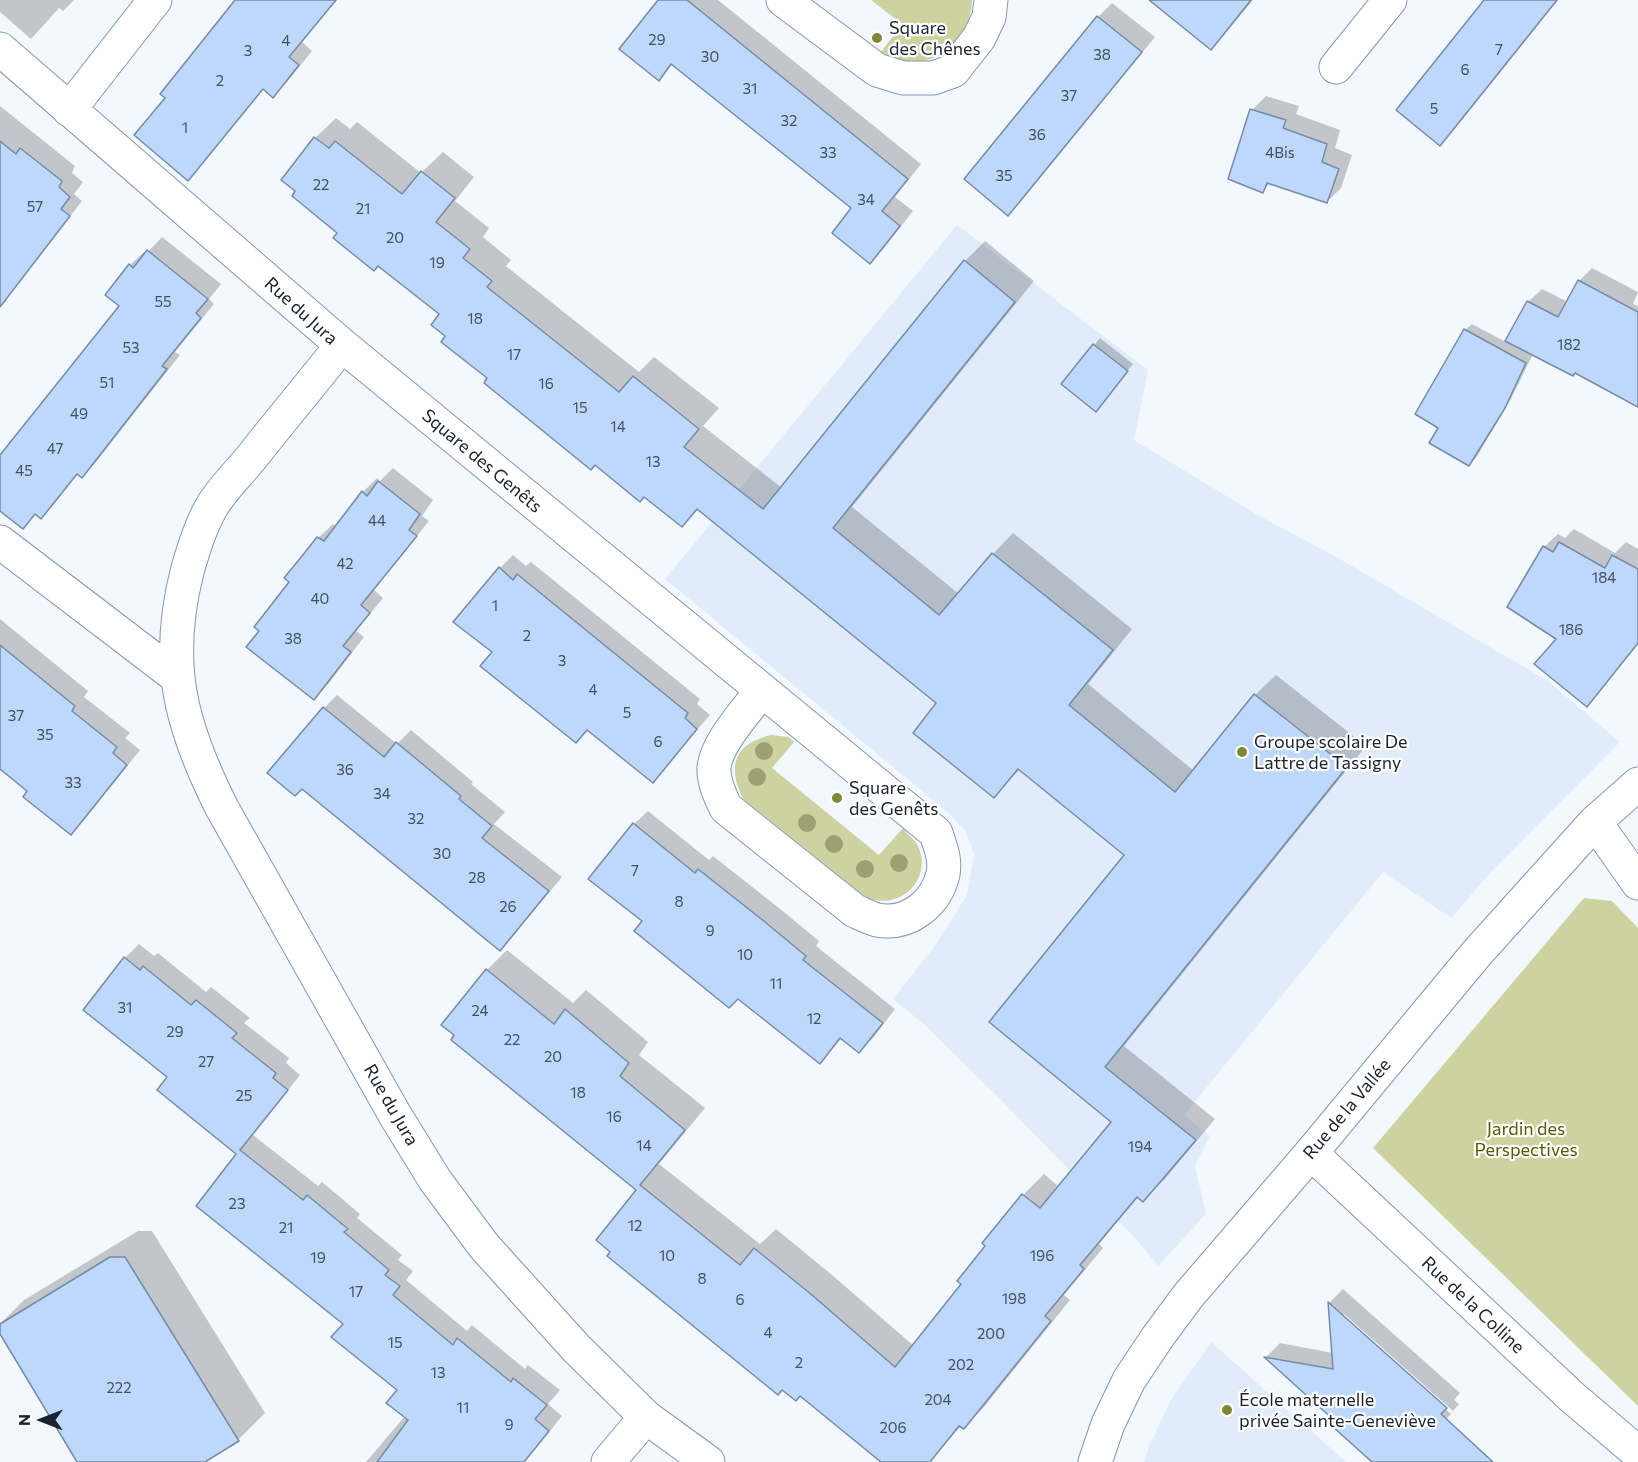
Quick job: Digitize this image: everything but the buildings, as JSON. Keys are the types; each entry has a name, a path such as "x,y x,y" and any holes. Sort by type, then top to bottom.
{"street":[{"path":"69,110 155,0"},
{"path":"783,0 877,70 903,78 933,78 954,71 979,38 989,17 991,0"},
{"path":"1336,67 1390,0"},
{"name":"Rue du Jura","path":"0,49 342,345 211,507 193,549 182,592 177,634 177,677 187,726 202,769 217,798 395,1115 435,1180 484,1246 576,1348 646,1417 708,1462"},
{"name":"Square des Genêts","path":"342,345 936,833 943,857 943,874 936,891 922,910 901,920 878,920 855,911 726,808 718,793 714,768 721,745 761,691"},
{"path":"0,542 177,677"},
{"name":"Rue de la Vallée","path":"1095,1462 1108,1424 1129,1380 1188,1296 1311,1153 1477,953 1595,822 1638,784"},
{"path":"1595,822 1638,883"},
{"name":"Rue de la Colline","path":"1311,1153 1572,1397 1638,1453"},
{"path":"608,1462 646,1417"}],"shaded area":[{"name":"Groupe scolaire De Lattre de Tassigny","path":"957,225 1148,370 1134,440 1256,514 1340,559 1548,681 1620,742 1490,873 1451,918 1383,872 1184,1115 1210,1136 1195,1166 1206,1214 1158,1266 1138,1241 1003,1102 925,1025 893,999 934,947 967,895 974,855 966,832 950,814 665,579"},
{"name":"École maternelle privée Sainte-Geneviève","path":"1211,1342 1346,1462 1144,1462 1171,1400"}],"green space":[{"path":"871,0 972,0 968,20 950,47 932,59 911,62 881,52 902,24"},
{"path":"771,735 789,737 794,742 772,768 879,855 903,828 918,846 922,863 918,880 907,893 888,901 868,899 743,799 735,776 737,758 749,744"},
{"name":"Jardin des Perspectives","path":"1584,898 1612,901 1638,928 1638,1406 1373,1148"}],"place":[{"name":"Square des Chênes","path":"877,38"},
{"name":"Groupe scolaire De Lattre de Tassigny","path":"1242,752"},
{"name":"Square des Genêts","path":"837,798"},
{"name":"École maternelle privée Sainte-Geneviève","path":"1227,1410"}]}
